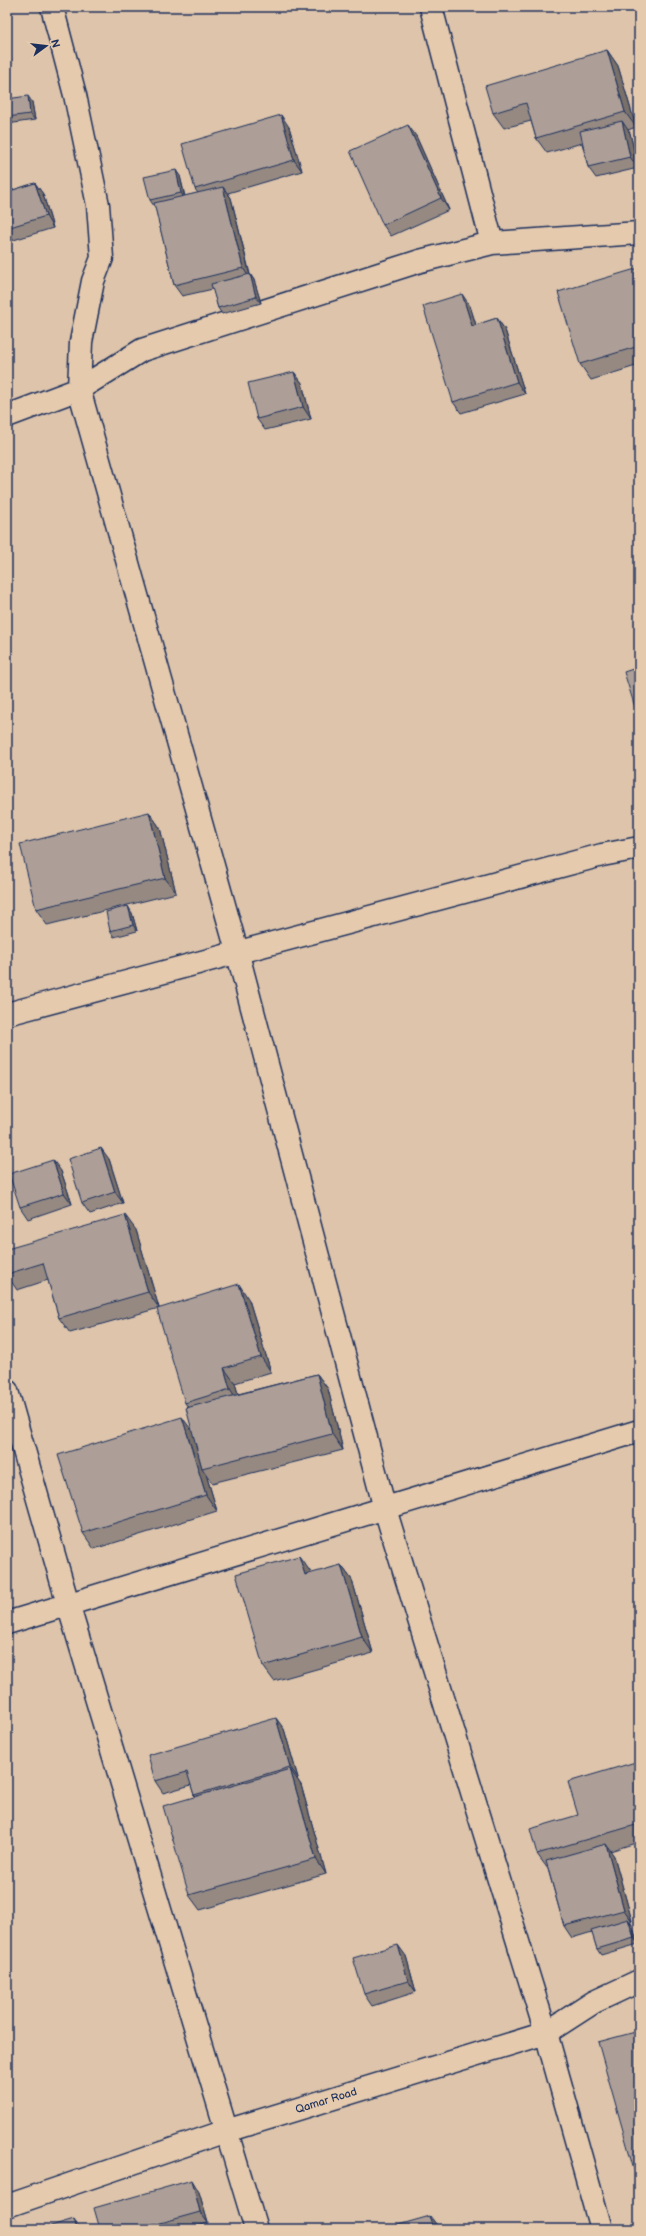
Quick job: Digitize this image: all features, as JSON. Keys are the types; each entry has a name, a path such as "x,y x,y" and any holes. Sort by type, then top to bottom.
{"street":[{"path":"52,7 75,95 98,205 102,258 93,281 81,342 79,389 237,952 385,1509 546,2033 601,2229"},
{"path":"431,7 492,242"},
{"path":"7,416 79,389 142,350 420,261 492,242 639,233"},
{"path":"7,1014 602,856 639,848"},
{"path":"7,1391 68,1604 256,2229"},
{"path":"7,1623 639,1431"},
{"name":"Qamar Road","path":"7,2206 226,2131 546,2033 594,2002 639,1981"}],"building":[{"path":"607,50 625,112 536,138 526,103 493,113 485,86"},
{"path":"28,96 30,114 7,117 7,99"},
{"path":"281,115 294,160 195,189 182,144"},
{"path":"622,121 630,157 588,167 580,131"},
{"path":"408,125 441,198 383,225 350,151"},
{"path":"176,170 181,193 150,200 144,177"},
{"path":"35,183 46,216 7,228 7,192"},
{"path":"223,187 243,268 174,285 154,203"},
{"path":"639,268 639,346 580,364 558,292"},
{"path":"250,274 256,297 218,308 211,284"},
{"path":"462,294 472,326 497,318 517,382 453,402 423,306"},
{"path":"294,372 303,407 257,419 248,383"},
{"path":"639,667 639,720 624,672"},
{"path":"149,812 165,878 36,909 20,844"},
{"path":"128,906 133,925 110,931 106,912"},
{"path":"101,1148 115,1192 82,1203 68,1159"},
{"path":"53,1160 64,1193 20,1207 9,1174"},
{"path":"125,1215 148,1292 59,1318 43,1263 7,1274 7,1249"},
{"path":"239,1284 261,1357 224,1368 230,1389 185,1403 157,1309"},
{"path":"317,1374 332,1434 202,1468 186,1408"},
{"path":"182,1417 206,1495 83,1533 58,1455"},
{"path":"299,1556 305,1575 341,1565 362,1637 263,1666 236,1574"},
{"path":"276,1718 290,1767 194,1795 187,1772 155,1781 148,1755"},
{"path":"639,1761 639,1824 537,1854 530,1829 578,1815 568,1782"},
{"path":"290,1769 316,1859 189,1895 163,1806"},
{"path":"606,1844 624,1910 564,1926 546,1861"},
{"path":"628,1919 634,1938 597,1949 591,1930"},
{"path":"398,1945 408,1981 364,1994 353,1958"},
{"path":"639,2031 639,2187 598,2042"},
{"path":"192,2180 200,2212 139,2229 100,2229 94,2208"},
{"path":"430,2216 434,2229 384,2229"},
{"path":"74,2219 77,2229 41,2229"}]}
